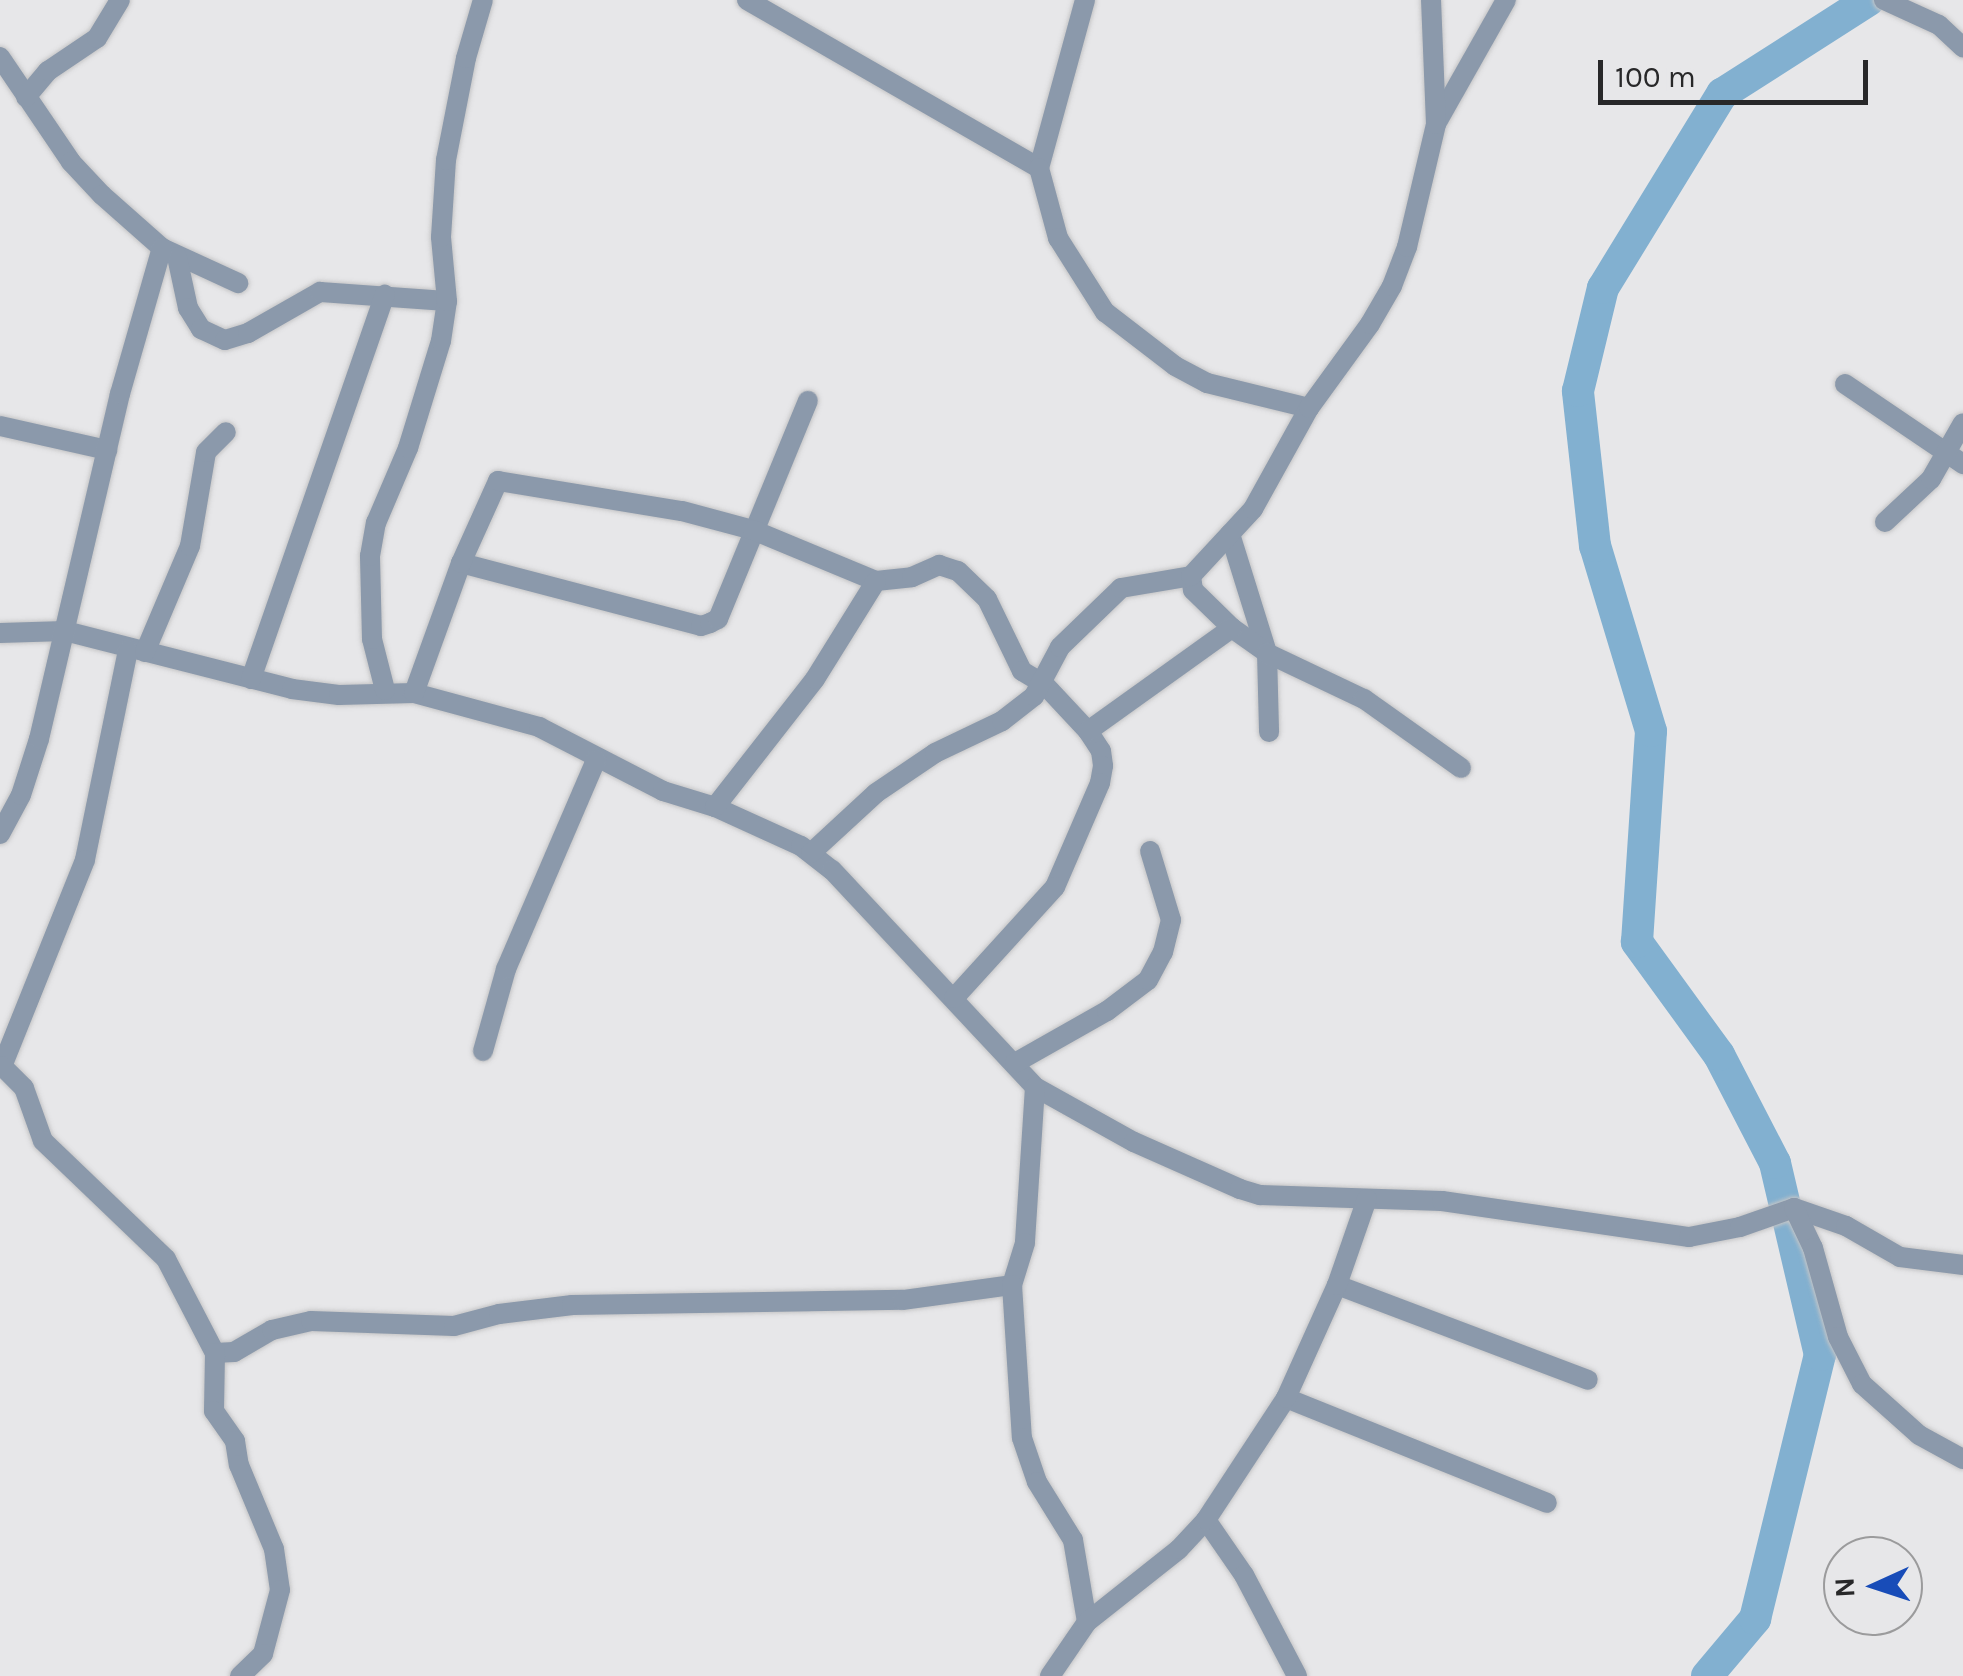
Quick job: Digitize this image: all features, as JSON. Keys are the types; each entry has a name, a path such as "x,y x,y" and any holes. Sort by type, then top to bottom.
{"street":[{"path":"26,97 48,71 97,38 120,0"},
{"path":"385,690 372,639 370,556 376,523 391,495 427,390 447,301 440,225 446,160 466,58 483,0"},
{"path":"747,0 1039,168"},
{"path":"1085,0 1039,168 1058,238 1105,312 1122,329 1207,383 1309,408"},
{"path":"810,853 876,793 935,753 1002,721 1044,684 1060,647 1121,588 1191,576 1253,509 1309,408 1392,286 1407,247 1436,124 1431,0"},
{"path":"1436,124 1506,0"},
{"path":"1884,0 1939,24 1963,48"},
{"path":"0,56 84,177 170,252 238,283"},
{"path":"170,252 188,308 201,328 224,340 248,334 320,292 447,301"},
{"path":"0,834 21,795 39,739 107,450 170,252"},
{"path":"251,679 385,295"},
{"path":"1845,384 1954,459"},
{"path":"461,563 701,626 718,619 808,401"},
{"path":"1886,522 1954,459 1963,423"},
{"path":"0,426 107,450"},
{"path":"226,432 206,452 190,546 137,651 84,860 1,1066 24,1088 43,1141 166,1259 215,1352 214,1411 235,1441 239,1466 274,1549 280,1590 263,1654 240,1676"},
{"path":"414,693 492,488 506,480 682,511 752,530 876,581 912,577 940,565 958,571 987,598 1022,670 1044,684 1088,731 1100,751 1100,783 1055,887 954,998"},
{"path":"1230,534 1266,653 1269,732"},
{"path":"1191,576 1193,590 1232,628 1266,653 1364,699 1462,768"},
{"path":"715,807 805,693 876,581"},
{"path":"1088,731 1232,628"},
{"path":"0,634 64,631 323,694 385,690 414,693 452,700 539,727 596,760 663,791 715,807 810,853 832,870 1035,1087 1134,1142 1260,1195 1442,1201 1689,1237 1740,1227 1794,1208 1846,1226 1900,1256 1963,1265"},
{"path":"483,1051 506,968 596,760"},
{"path":"1015,1063 1107,1010 1148,980 1163,952 1172,920 1150,851"},
{"path":"1035,1087 1023,1260 1012,1285 1022,1438 1037,1482 1073,1540 1087,1622"},
{"path":"1050,1676 1087,1622 1179,1549 1206,1520 1286,1398 1338,1284 1367,1199"},
{"path":"1794,1208 1813,1248 1838,1337 1862,1384 1919,1435 1963,1459"},
{"path":"1338,1284 1588,1380"},
{"path":"215,1352 234,1352 272,1330 311,1321 454,1326 499,1314 572,1305 902,1300 1012,1285"},
{"path":"1286,1398 1547,1503"},
{"path":"1206,1520 1244,1575 1297,1676"}],"waterway":[{"path":"1707,1676 1755,1619 1820,1355 1775,1163 1719,1055 1637,942 1651,731 1595,546 1578,391 1603,288 1722,94 1869,0"}]}
